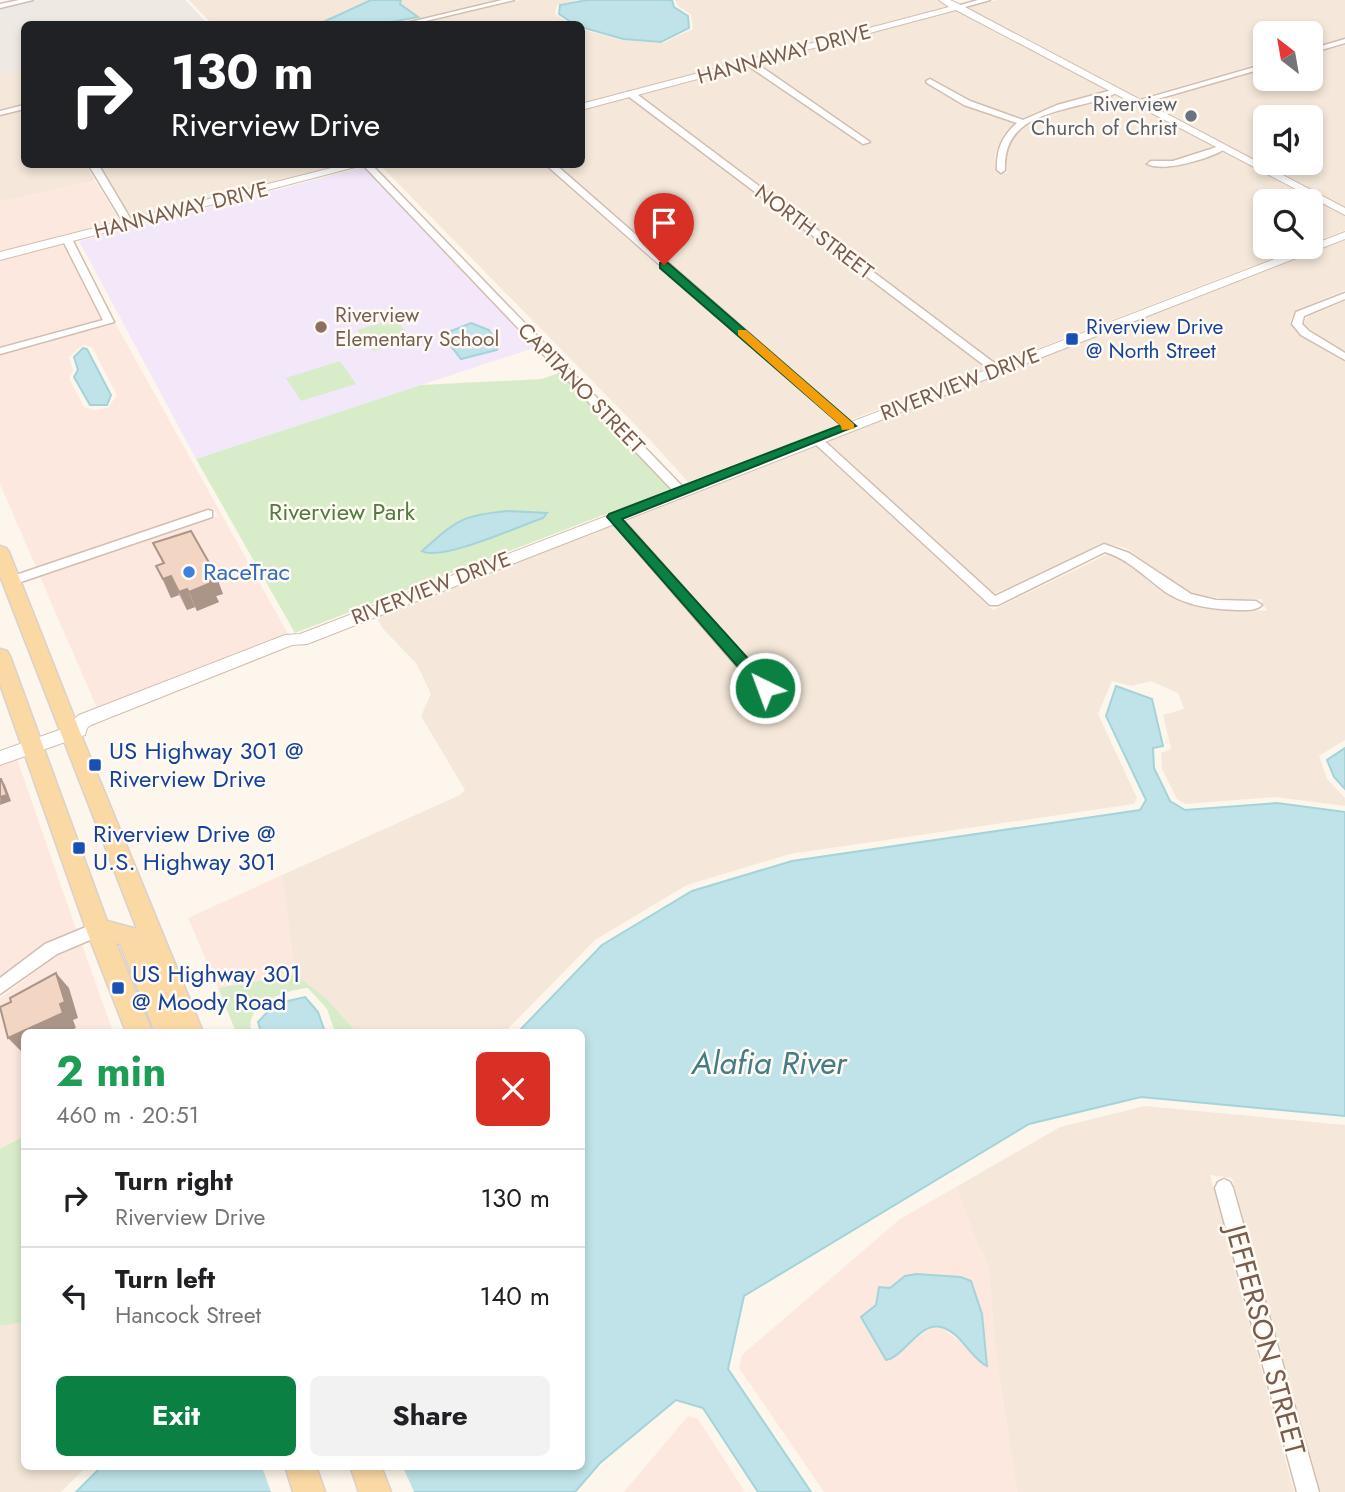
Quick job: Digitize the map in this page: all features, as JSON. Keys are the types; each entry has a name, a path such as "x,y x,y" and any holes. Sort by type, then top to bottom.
{"main road":[{"path":"4,565 190,1029"},
{"path":"0,656 98,929 138,1029"},
{"path":"98,929 129,936 162,1019 176,1029"},
{"path":"301,1470 309,1492"},
{"path":"367,1470 375,1492"}],"street":[{"path":"0,6 30,0"},
{"path":"419,21 512,0"},
{"path":"943,0 1345,212"},
{"name":"HANNAWAY DRIVE","path":"585,106 987,0"},
{"path":"1323,47 1345,41"},
{"path":"750,63 866,142"},
{"path":"1137,102 1253,69"},
{"path":"930,81 967,103 1024,123"},
{"path":"1001,170 1000,157 1009,135 1024,123 1049,112 1116,92"},
{"name":"NORTH STREET","path":"631,94 997,370"},
{"path":"0,113 21,108"},
{"path":"1151,164 1174,164 1223,148"},
{"path":"94,168 128,223"},
{"name":"HANNAWAY DRIVE","path":"0,256 348,168"},
{"name":"CAPITANO STREET","path":"368,168 680,491"},
{"path":"554,168 849,426"},
{"name":"RIVERVIEW DRIVE","path":"0,758 69,732 88,729 296,647 301,639 1345,235"},
{"path":"0,351 109,322 67,239"},
{"path":"1345,296 1300,314 1297,324 1305,333 1345,357"},
{"path":"816,439 994,602 1104,548 1121,551 1176,592 1201,603 1256,605"},
{"path":"4,565 208,514"},
{"path":"614,517 765,688"},
{"path":"0,987 51,949 98,929"},
{"name":"JEFFERSON STREET","path":"1224,1188 1308,1492"}],"shaded area":[{"path":"39,0 185,0 205,21 21,21 21,70 0,75 0,8"},
{"path":"189,0 502,0 409,21 209,21"},
{"path":"520,0 578,0 557,5 555,14 566,21 428,21"},
{"path":"675,0 938,0 951,7 585,104 585,30 621,40 663,43 693,29 691,15 678,6"},
{"path":"997,0 1345,0 1345,38 1323,44 1323,21 1253,21 1253,65 1136,99 964,8"},
{"path":"957,10 1109,91 1045,110 1022,120 970,101 931,78 924,80 963,104 1017,123 1004,134 995,156 996,172 1007,173 1006,158 1014,136 1028,125 1053,114 1117,95 1215,147 1170,162 1145,161 1147,166 1178,167 1224,152 1253,167 1253,175 1267,175 1294,189 1253,189 1253,259 1271,259 997,364 638,95 749,66 865,145 872,142 757,64"},
{"path":"1345,44 1345,209 1323,197 1323,189 1307,189 1281,175 1323,175 1323,105 1253,105 1253,160 1144,103 1253,72 1253,91 1323,91 1323,50"},
{"path":"21,70 21,105 0,109 0,75"},
{"path":"630,97 988,368 850,420 558,168 585,168 585,109"},
{"path":"21,111 21,168 88,168 95,181 0,202 0,115"},
{"path":"99,168 339,168 131,219"},
{"name":"Riverview Elementary School","path":"365,168 537,347 196,459 79,241"},
{"path":"383,168 546,168 839,425 688,482"},
{"path":"95,181 121,222 0,253 0,202"},
{"path":"1323,204 1345,216 1345,230 1323,238"},
{"path":"1345,239 1345,290 1295,311 1290,322 1301,335 1345,362 1345,740 1319,756 1327,779 1345,798 1345,806 1275,797 1185,804 1177,799 1162,769 1161,753 1171,749 1163,715 1184,709 1178,693 1151,681 1131,686 1112,681 1098,714 1137,798 1134,804 790,854 687,885 595,940 508,1029 352,1029 327,999 295,974 282,875 460,795 465,790 421,716 431,694 416,663 384,630 376,617 815,446 993,610 1108,554 1119,556 1171,595 1199,608 1267,611 1261,599 1225,599 1193,594 1180,588 1126,548 1104,543 994,594 826,441 1294,259 1323,259 1323,248"},
{"path":"62,243 101,320 0,347 0,259"},
{"path":"1345,301 1345,353 1303,325 1307,317"},
{"path":"114,321 288,634 97,708 40,577 218,516 213,508 36,567 0,484 0,355 110,325","holes":["83,345 92,347 117,395 108,408 94,410 84,407 69,378 73,370 69,357"]},
{"path":"17,759 76,929 46,943 0,976 0,765"},
{"path":"282,875 295,974 218,988 188,918"},
{"path":"82,945 112,1029 21,1029 21,1138 0,1149 0,998 55,957"},
{"path":"1145,1106 1345,1125 1345,1492 1321,1492 1232,1178 1210,1175 1294,1492 1017,1492 996,1356 988,1264 973,1234 956,1187 1060,1127"},
{"path":"956,1187 973,1234 988,1264 996,1356 1017,1492 824,1492 739,1368 742,1355 900,1219","holes":["916,1274 961,1277 967,1347 941,1327 932,1328 905,1345 893,1359 862,1315 876,1305 877,1293 890,1288 905,1276"]},
{"path":"21,1322 21,1470 83,1470 61,1492 0,1492 0,1326"},
{"path":"688,1416 698,1419 745,1492 624,1492"}],"green space":[{"path":"395,319 412,339 373,351 357,330"},
{"path":"340,361 356,384 301,401 286,378"},
{"name":"Riverview Park","path":"562,372 671,489 295,633 196,459 421,385 542,379"},
{"path":"295,974 327,999 353,1029 334,1029 327,1009 308,988 268,1000 254,1014 252,1029 235,1029 218,988"},
{"path":"21,1138 21,1322 0,1326 0,1149"}],"water":[{"path":"371,0 401,0 400,4 418,17 396,21 326,21"},
{"path":"587,0 672,0 674,7 688,16 689,28 661,42 623,39 585,28 585,21 570,21 559,14 560,5"},
{"path":"471,323 489,330 499,345 497,350 461,359 447,341 451,331"},
{"path":"83,348 87,349 111,395 107,405 90,405 74,377 78,370 74,357"},
{"path":"508,511 547,513 543,518 462,548 446,552 422,551 460,521"},
{"name":"Alafia River","path":"1116,686 1152,699 1163,746 1153,748 1154,768 1170,801 1185,810 1277,803 1345,812 1345,1116 1141,1097 1029,1124 744,1296 728,1369 811,1492 758,1492 703,1408 676,1400 600,1463 575,1492 76,1492 98,1470 585,1470 585,1029 521,1029 602,945 692,891 792,861 1140,810 1146,800 1106,716"},
{"path":"1345,748 1345,789 1334,777 1327,760"},
{"path":"305,997 318,1012 324,1029 260,1029 258,1022 275,1004"},
{"path":"916,1274 961,1277 971,1281 982,1314 987,1366 954,1334 941,1327 933,1327 919,1334 893,1358 886,1360 861,1317 876,1305 879,1287 890,1288 905,1276"}],"pier":[{"path":"263,1470 404,1470 414,1492 271,1492"}],"building":[{"path":"191,531 216,575 208,578 211,583 189,592 187,589 179,592 171,576 163,579 156,566 164,563 153,543"},
{"path":"0,779 7,795 0,797"},
{"path":"56,973 65,1002 60,1004 63,1013 28,1029 21,1029 21,1032 8,1038 0,1007 11,1002 10,998"}],"slow traffic":[{"path":"742,333 849,426 847,427"}],"place":[{"name":"Riverview Church of Christ","path":"1191,116"},
{"name":"Riverview Elementary School","path":"321,327"},
{"name":"Riverview Drive @ North Street","path":"1072,339"},
{"name":"RaceTrac","path":"189,572"},
{"name":"US Highway 301 @ Riverview Drive","path":"95,765"},
{"name":"Riverview Drive @ U.S. Highway 301","path":"79,848"},
{"name":"US Highway 301 @ Moody Road","path":"118,988"}],"route":[{"path":"664,265 849,426 614,517 765,688"}]}
